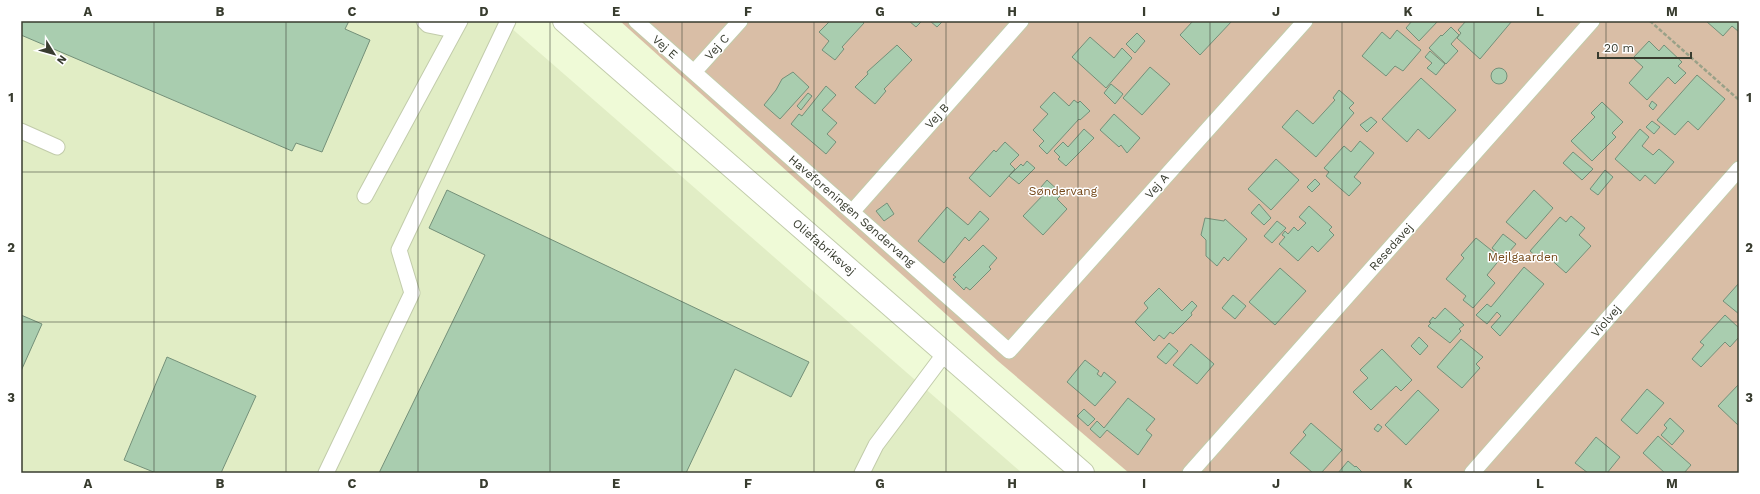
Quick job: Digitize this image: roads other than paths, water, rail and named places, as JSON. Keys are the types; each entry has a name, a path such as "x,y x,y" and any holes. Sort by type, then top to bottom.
{"street":[{"name":"Oliefabriksvej","path":"564,21 1083,473"}],"lane":[{"path":"424,21 428,25 443,28 454,21"},
{"path":"365,196 460,21"},
{"path":"326,473 412,294 399,250 508,21"},
{"name":"Vej E","path":"636,21 694,72"},
{"name":"Vej C","path":"694,72 740,21"},
{"name":"Vej B","path":"852,212 1021,21"},
{"name":"Vej A","path":"1009,350 1306,21"},
{"name":"Resedavej","path":"1190,473 1592,21"},
{"name":"Haveforeningen Søndervang","path":"694,72 1009,350"},
{"path":"21,131 57,147"},
{"name":"Violvej","path":"1472,473 1739,169"},
{"path":"862,473 876,445 945,353"}],"park label":[{"name":"Søndervang","path":"1063,191"},
{"name":"Mejlgaarden","path":"1523,257"}]}
